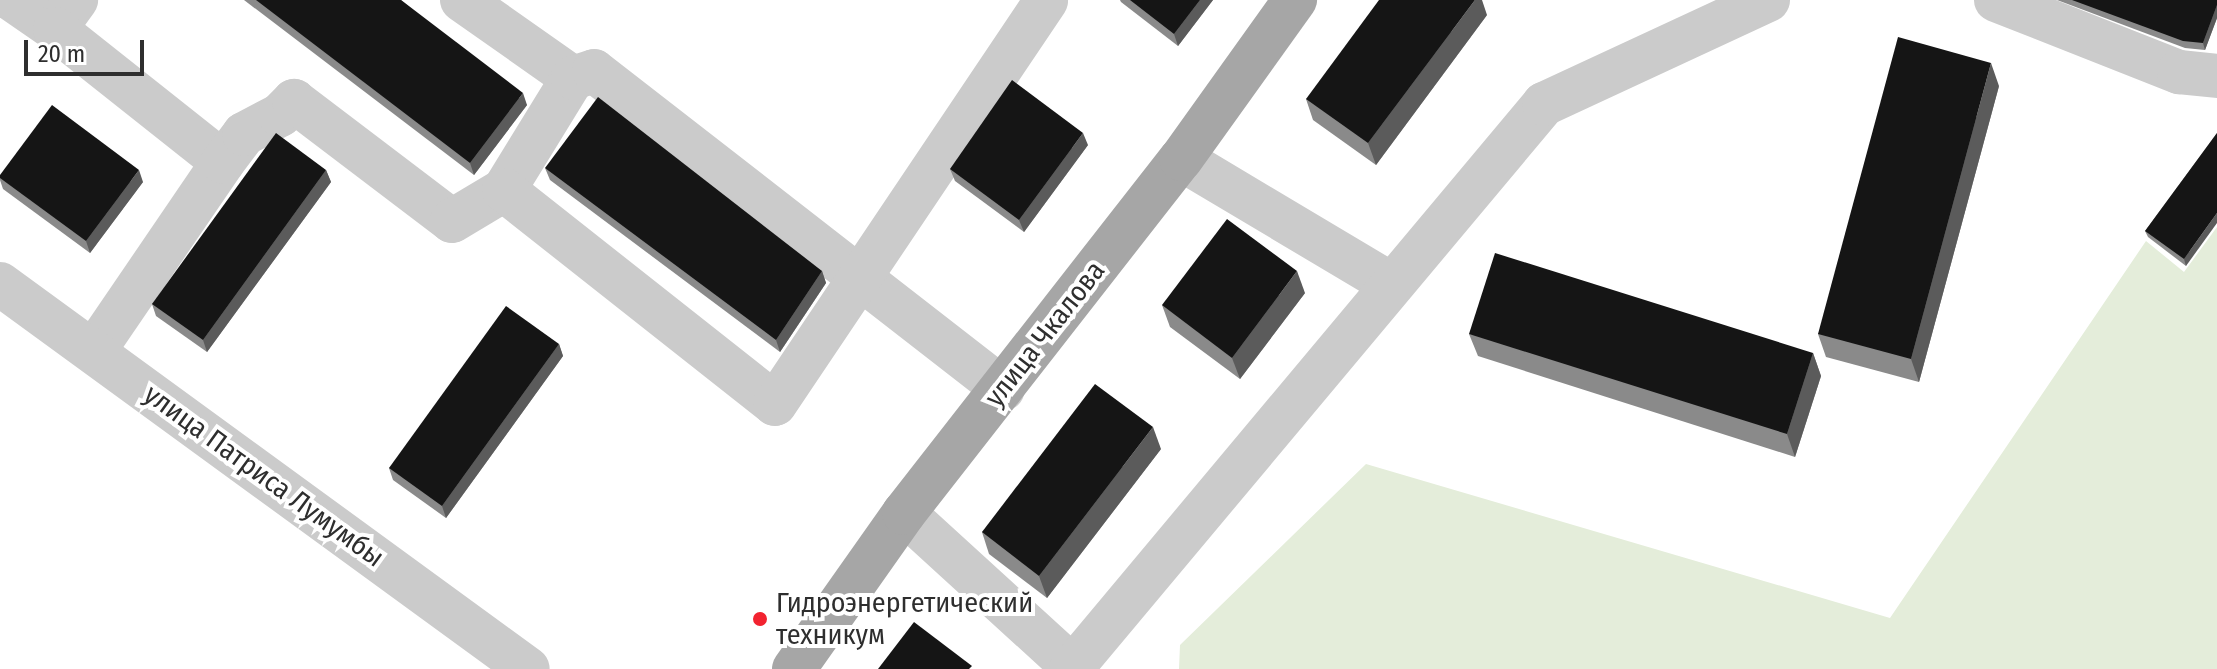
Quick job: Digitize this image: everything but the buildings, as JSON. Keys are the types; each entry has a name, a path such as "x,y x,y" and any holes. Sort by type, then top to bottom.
{"main road":[{"name":"улица Чкалова","path":"794,669 904,513 1181,159 1295,0"}],"street":[{"path":"13,0 65,15 223,162"},
{"path":"462,0 573,78"},
{"path":"504,190 775,404 1046,0"},
{"path":"904,513 1074,667 1544,104 1768,0"},
{"path":"1996,0 2179,72 2217,76"},
{"path":"94,351 244,134 280,115 294,101 452,221 504,190 573,78 594,71 863,277 1003,389"},
{"path":"1181,159 1391,284"},
{"name":"улица Патриса Лумумбы","path":"0,284 528,669"}],"green space":[{"path":"2217,227 2217,669 1179,669 1180,645 1366,464 1890,618 2146,241 2184,272"}],"place":[{"name":"Гидроэнергетический техникум","path":"760,619"}]}
